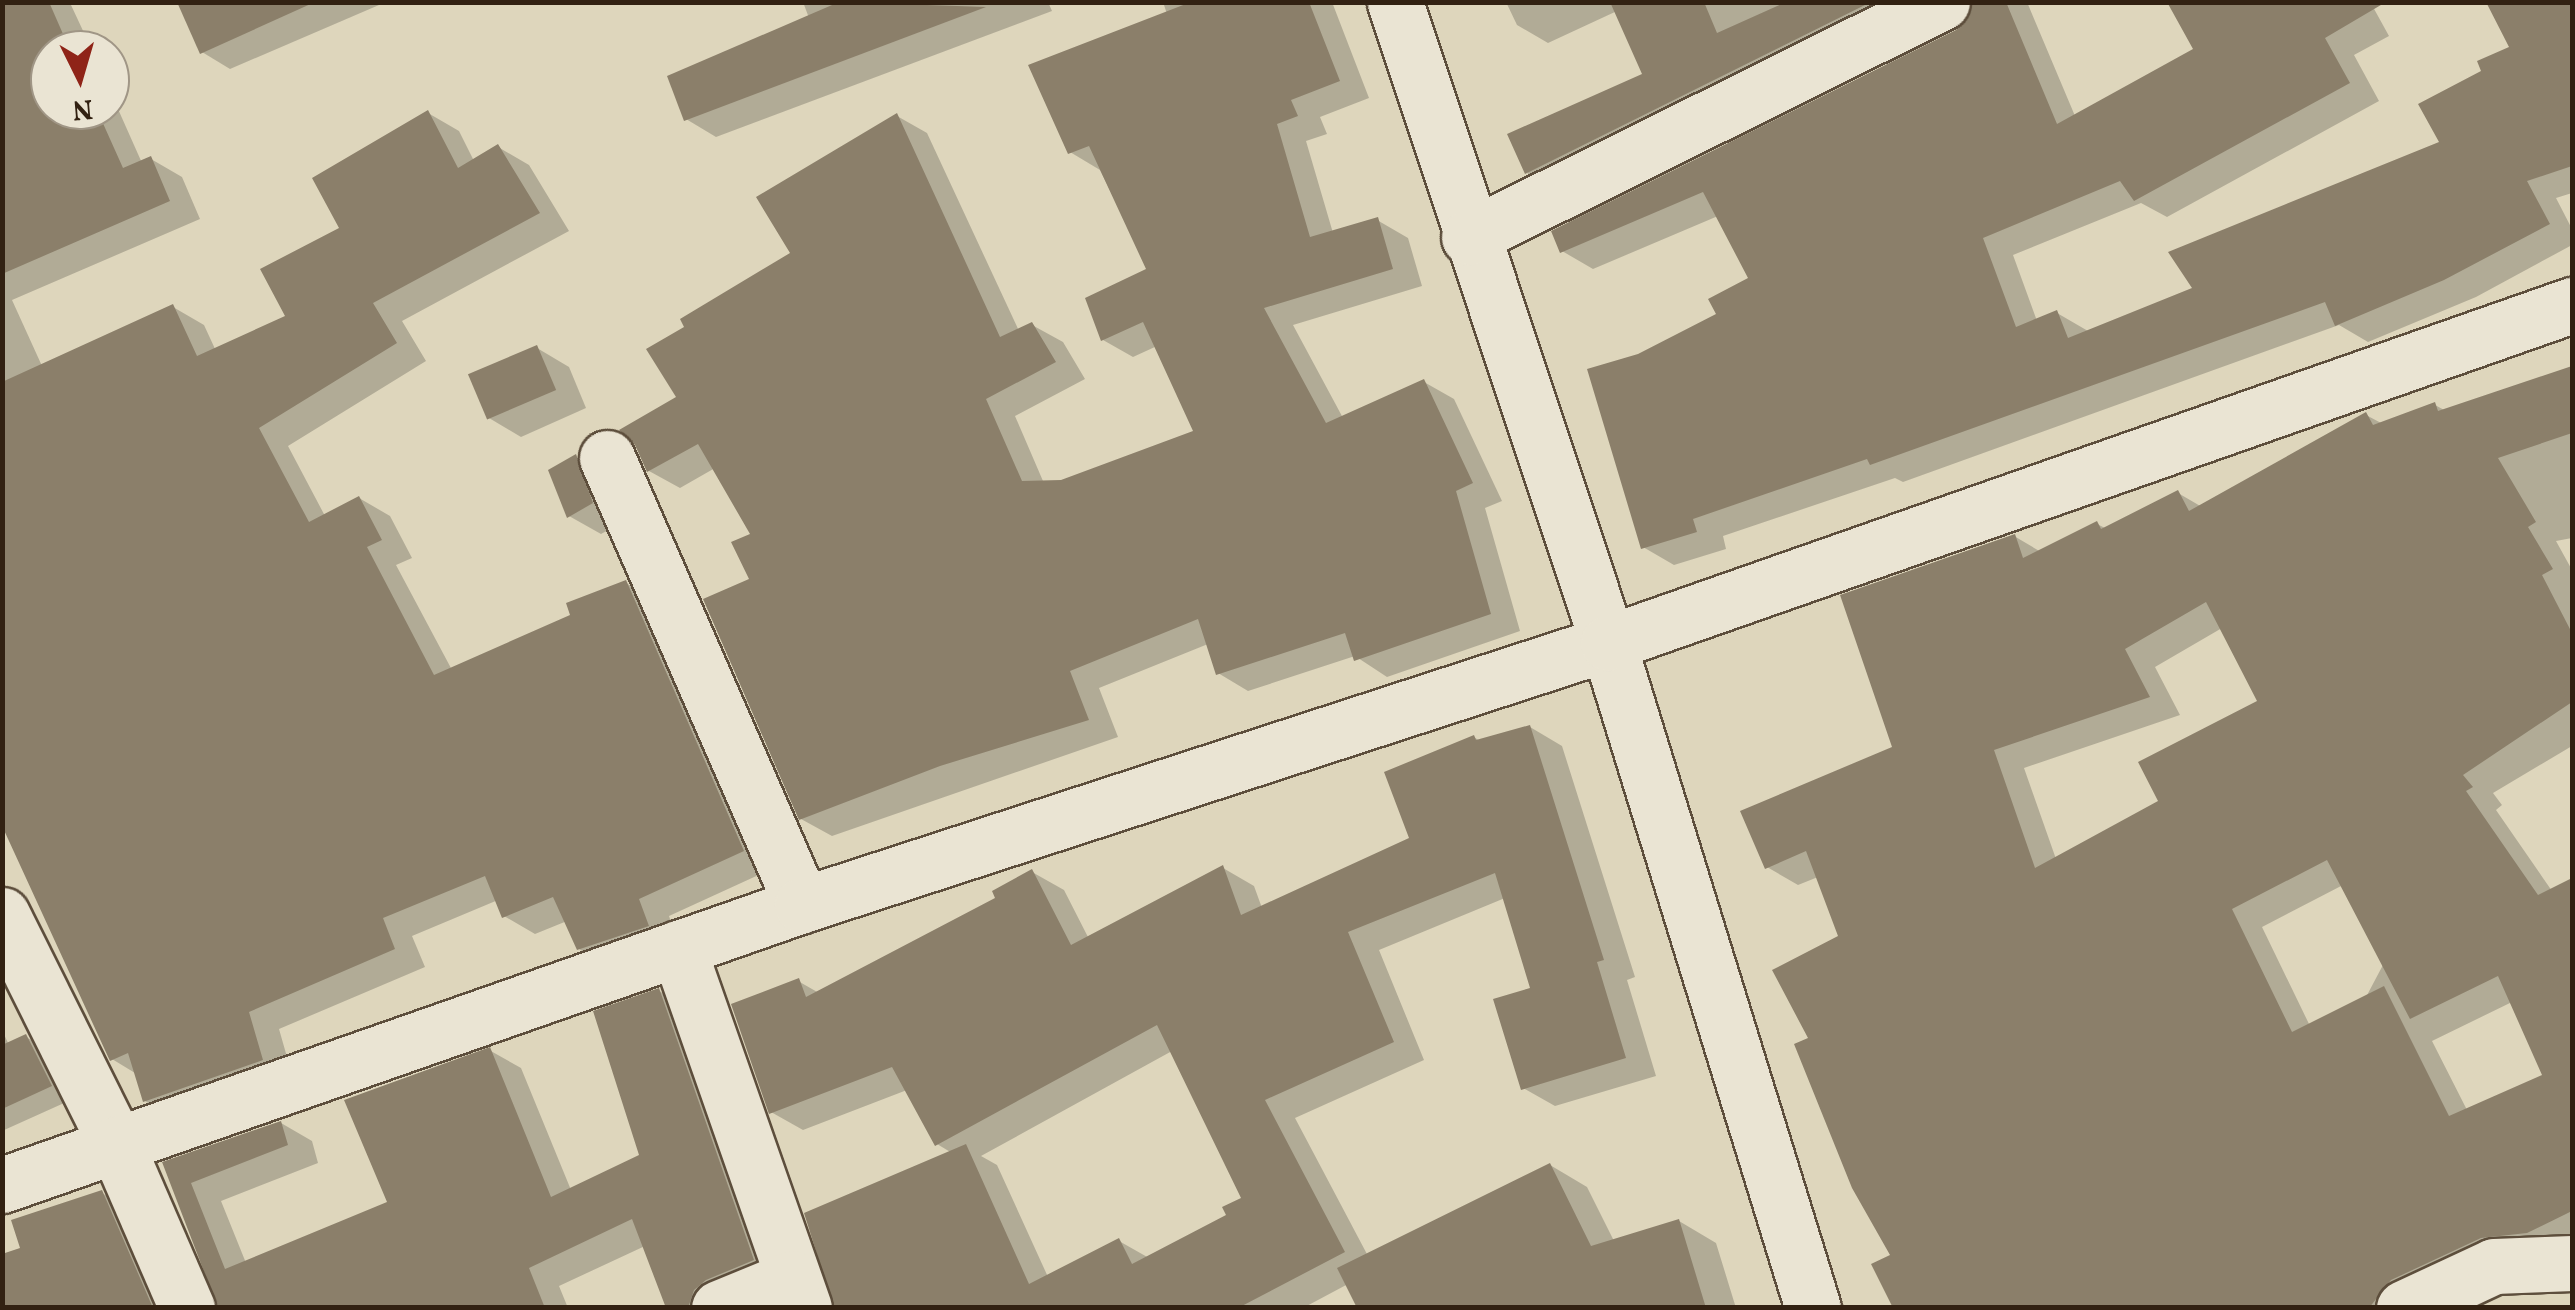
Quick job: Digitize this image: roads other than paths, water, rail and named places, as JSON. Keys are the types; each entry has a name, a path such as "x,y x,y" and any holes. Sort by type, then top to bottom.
{"street":[{"path":"1395,2 1469,237 1608,643 1814,1308"},
{"path":"1469,237 1942,2"},
{"path":"2,1185 802,905 1608,643 2572,304"},
{"path":"607,458 802,905"},
{"path":"2,915 116,1144 187,1308"},
{"path":"678,948 798,1293 719,1308"},
{"path":"2404,1308 2494,1266 2572,1262"}]}
